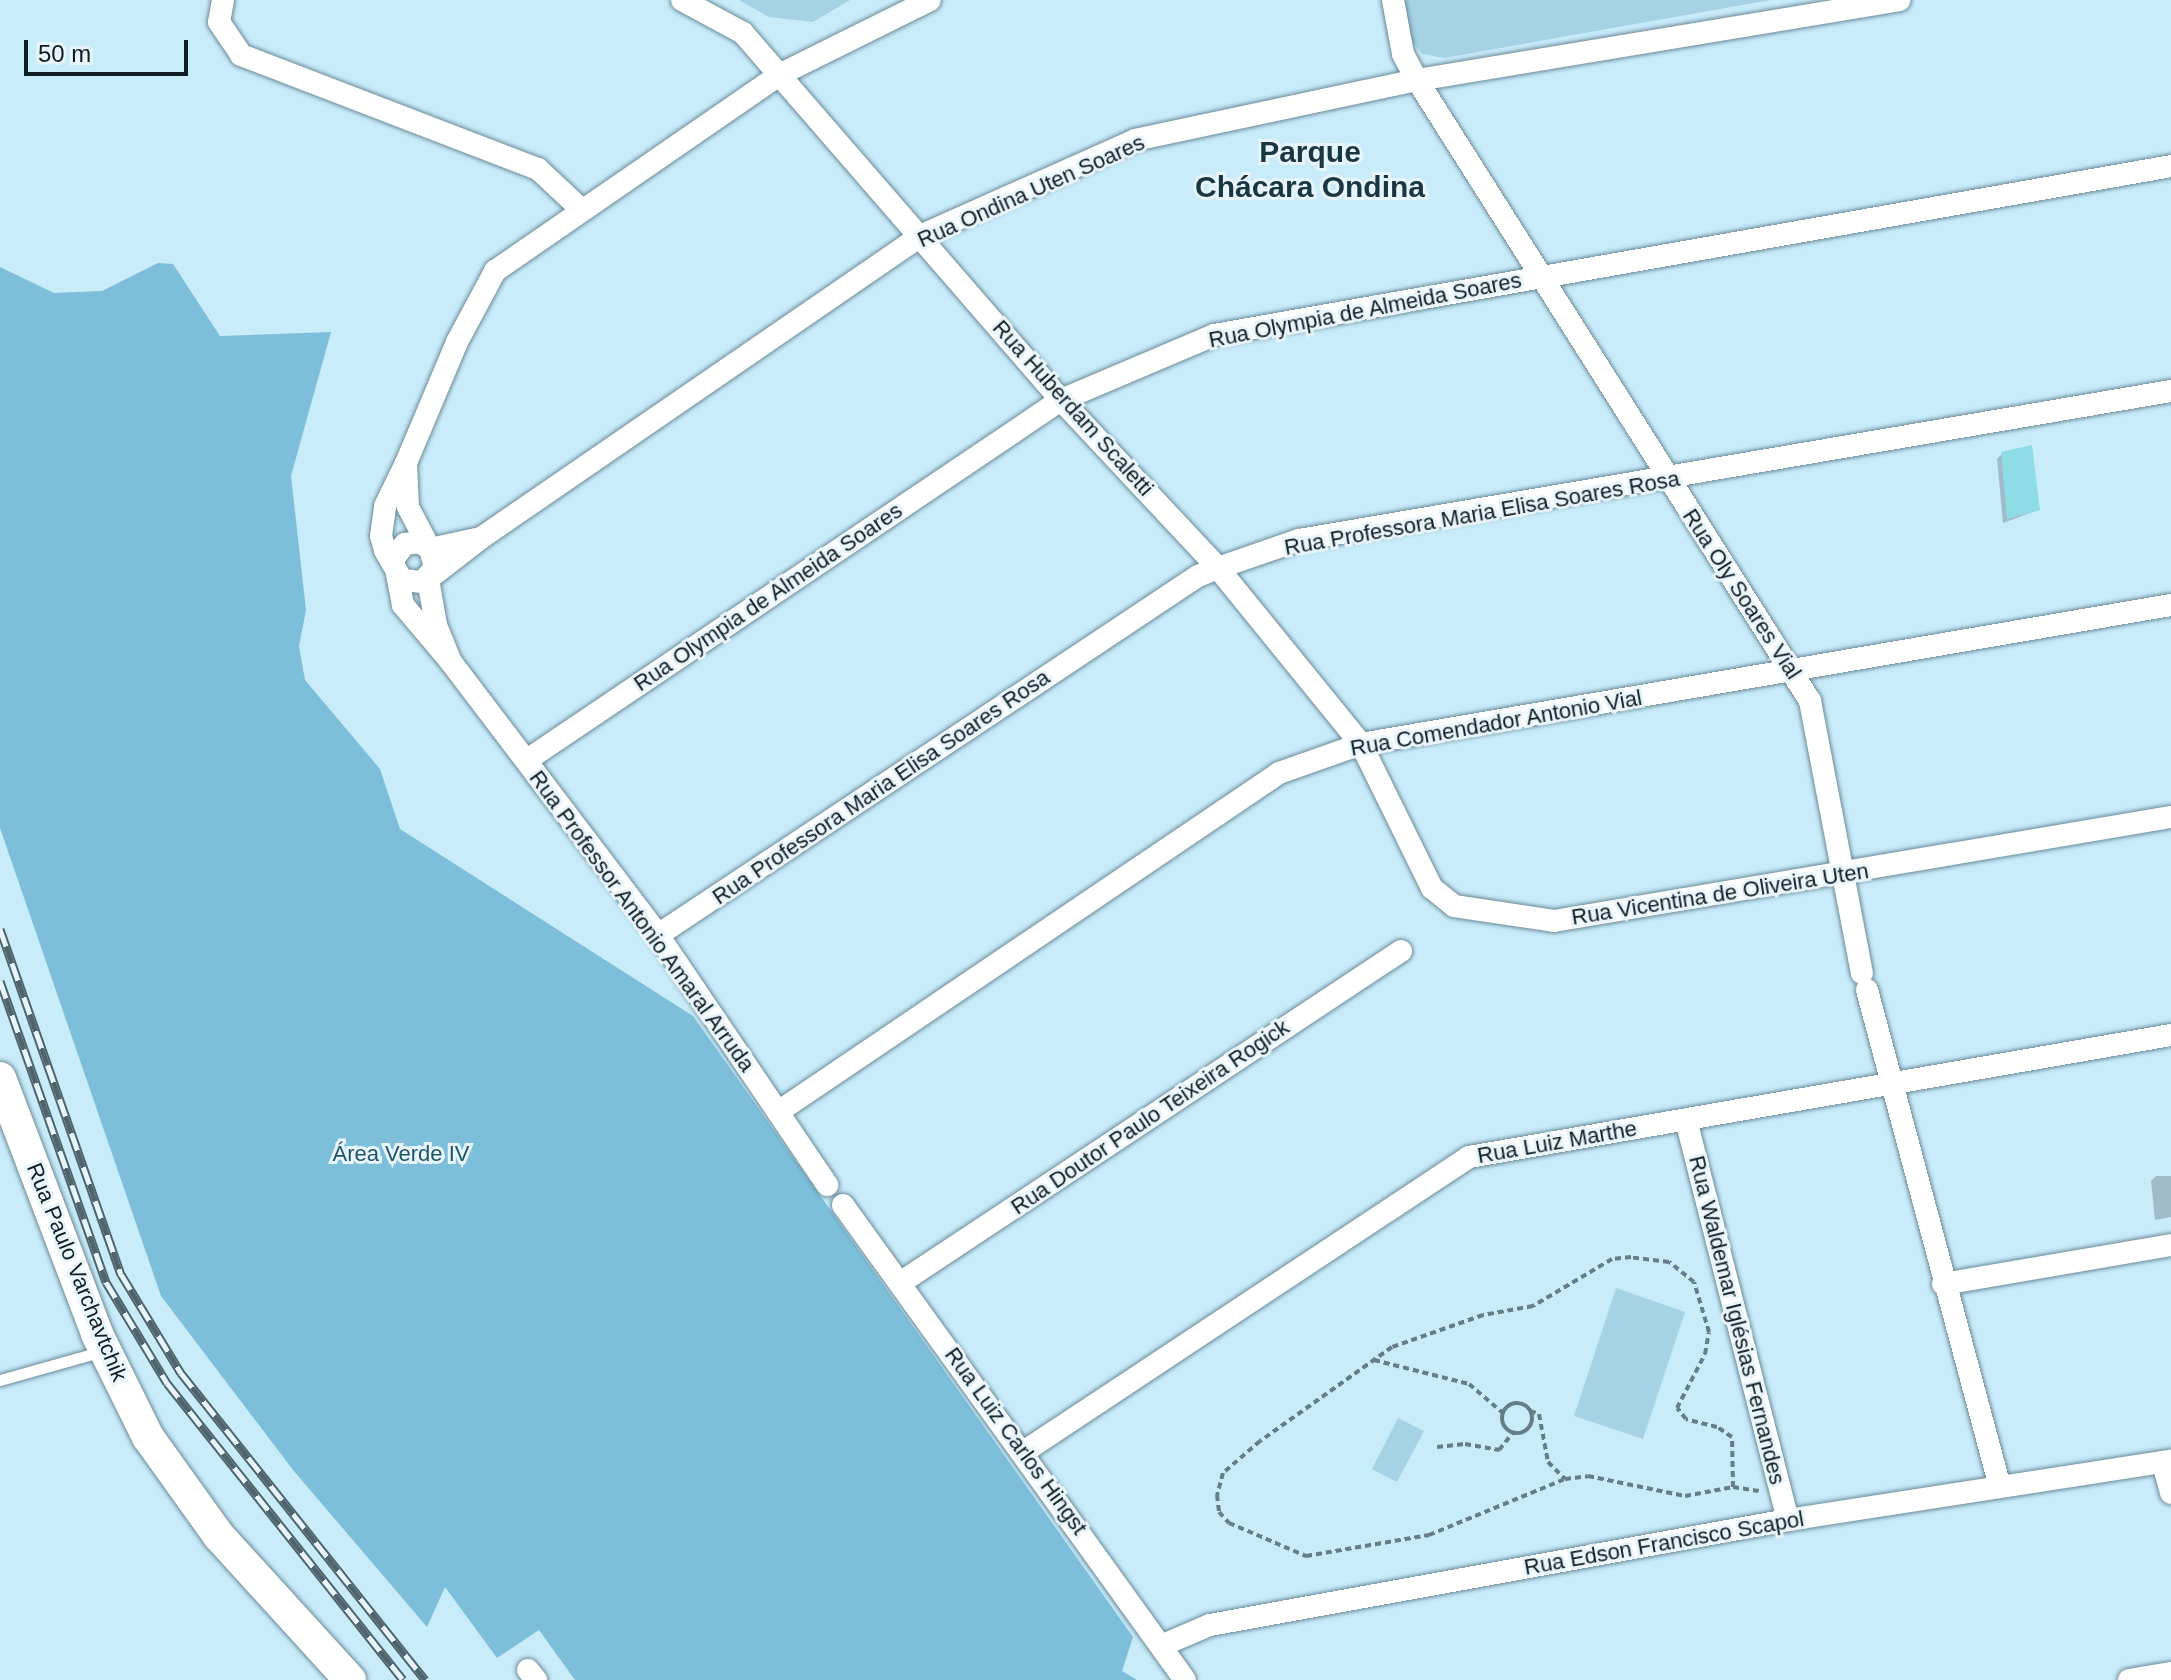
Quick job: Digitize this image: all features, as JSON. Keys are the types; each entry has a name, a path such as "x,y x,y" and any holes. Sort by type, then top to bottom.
{"street":[{"path":"223,0 219,22 241,55 538,169 582,210"},
{"name":"Rua Huberdam Scaletti","path":"682,0 743,33 781,74 1061,400 1218,568 1361,744"},
{"path":"451,662 403,605 394,568 381,536 385,506 457,342 495,271 781,74 930,0"},
{"name":"Rua Oly Soares Vial","path":"1393,0 1403,54 1417,80 1810,701 1865,982 1943,1284 2000,1487"},
{"name":"Rua Ondina Uten Soares","path":"428,579 481,538 922,235 1135,140 1417,80 1899,0"},
{"name":"Rua Olympia de Almeida Soares","path":"527,760 1061,400 1214,335 2171,166"},
{"name":"Rua Professora Maria Elisa Soares Rosa","path":"658,935 1198,576 1218,568 1299,540 2171,391"},
{"path":"406,463 408,507 435,561 428,579 436,625 451,662"},
{"path":"394,568 399,548 412,541 430,549 481,538"},
{"path":"394,568 409,583 428,579"},
{"name":"Rua Comendador Antonio Vial","path":"778,1112 1279,773 1361,744 2171,605"},
{"name":"Rua Professor Antonio Amaral Arruda","path":"451,662 658,935 827,1185"},
{"name":"Rua Vicentina de Oliveira Uten","path":"1361,744 1432,888 1454,906 1477,913 1554,921 2171,817"},
{"name":"Rua Doutor Paulo Teixeira Rogick","path":"900,1283 1401,951"},
{"name":"Rua Luiz Marthe","path":"1025,1451 1469,1157 2171,1035"},
{"name":"Rua Paulo Varchavtchik","path":"0,1078 105,1350 148,1437 219,1536 350,1680"},
{"name":"Rua Waldemar Iglésias Fernandes","path":"1686,1120 1788,1520"},
{"name":"Rua Luiz Carlos Hingst","path":"843,1205 1025,1451 1185,1680"},
{"path":"1943,1284 2171,1245"},
{"path":"2167,1462 2171,1493"},
{"name":"Rua Edson Francisco Scapol","path":"1163,1645 1210,1625 1788,1520 2167,1462"},
{"path":"2129,1680 2171,1673"}],"lane":[{"path":"0,1380 105,1350"}],"path":[{"path":"1733,1487 1732,1437 1717,1427 1686,1419 1677,1408 1705,1354 1709,1332 1694,1282 1669,1262 1612,1259 1545,1302 1470,1319 1372,1359 1223,1473 1217,1495 1219,1512 1229,1523 1306,1556 1356,1550 1429,1535 1565,1479 1588,1476 1685,1496 1733,1487 1781,1494"},
{"path":"1372,1359 1469,1384 1503,1413 1505,1427 1513,1433"},
{"path":"1503,1413 1518,1403 1539,1414 1548,1462 1565,1479"},
{"path":"1437,1447 1465,1444 1499,1450 1513,1433 1530,1426 1530,1411"}],"shaded area":[{"path":"739,0 850,0 813,22 769,17"},
{"path":"1403,0 1771,0 1444,58 1423,54 1411,41"},
{"path":"1616,1288 1685,1312 1643,1439 1574,1416"},
{"path":"1398,1418 1424,1431 1397,1482 1372,1469"}],"green space":[{"name":"Área Verde IV","path":"158,263 173,264 220,336 331,332 291,476 306,610 299,646 305,680 380,769 400,829 693,1016 1133,1637 1122,1671 1137,1680 575,1680 539,1630 497,1658 445,1587 427,1627 293,1470 161,1296 0,828 0,267 54,293 102,291"}],"building":[{"path":"2032,445 2040,510 2007,519 2001,452"}],"railway":[{"path":"0,929 121,1274 181,1373 425,1680"},
{"path":"0,981 106,1282 167,1383 403,1680"}],"district":[{"name":"Parque Chácara Ondina","path":"1310,169"}]}
